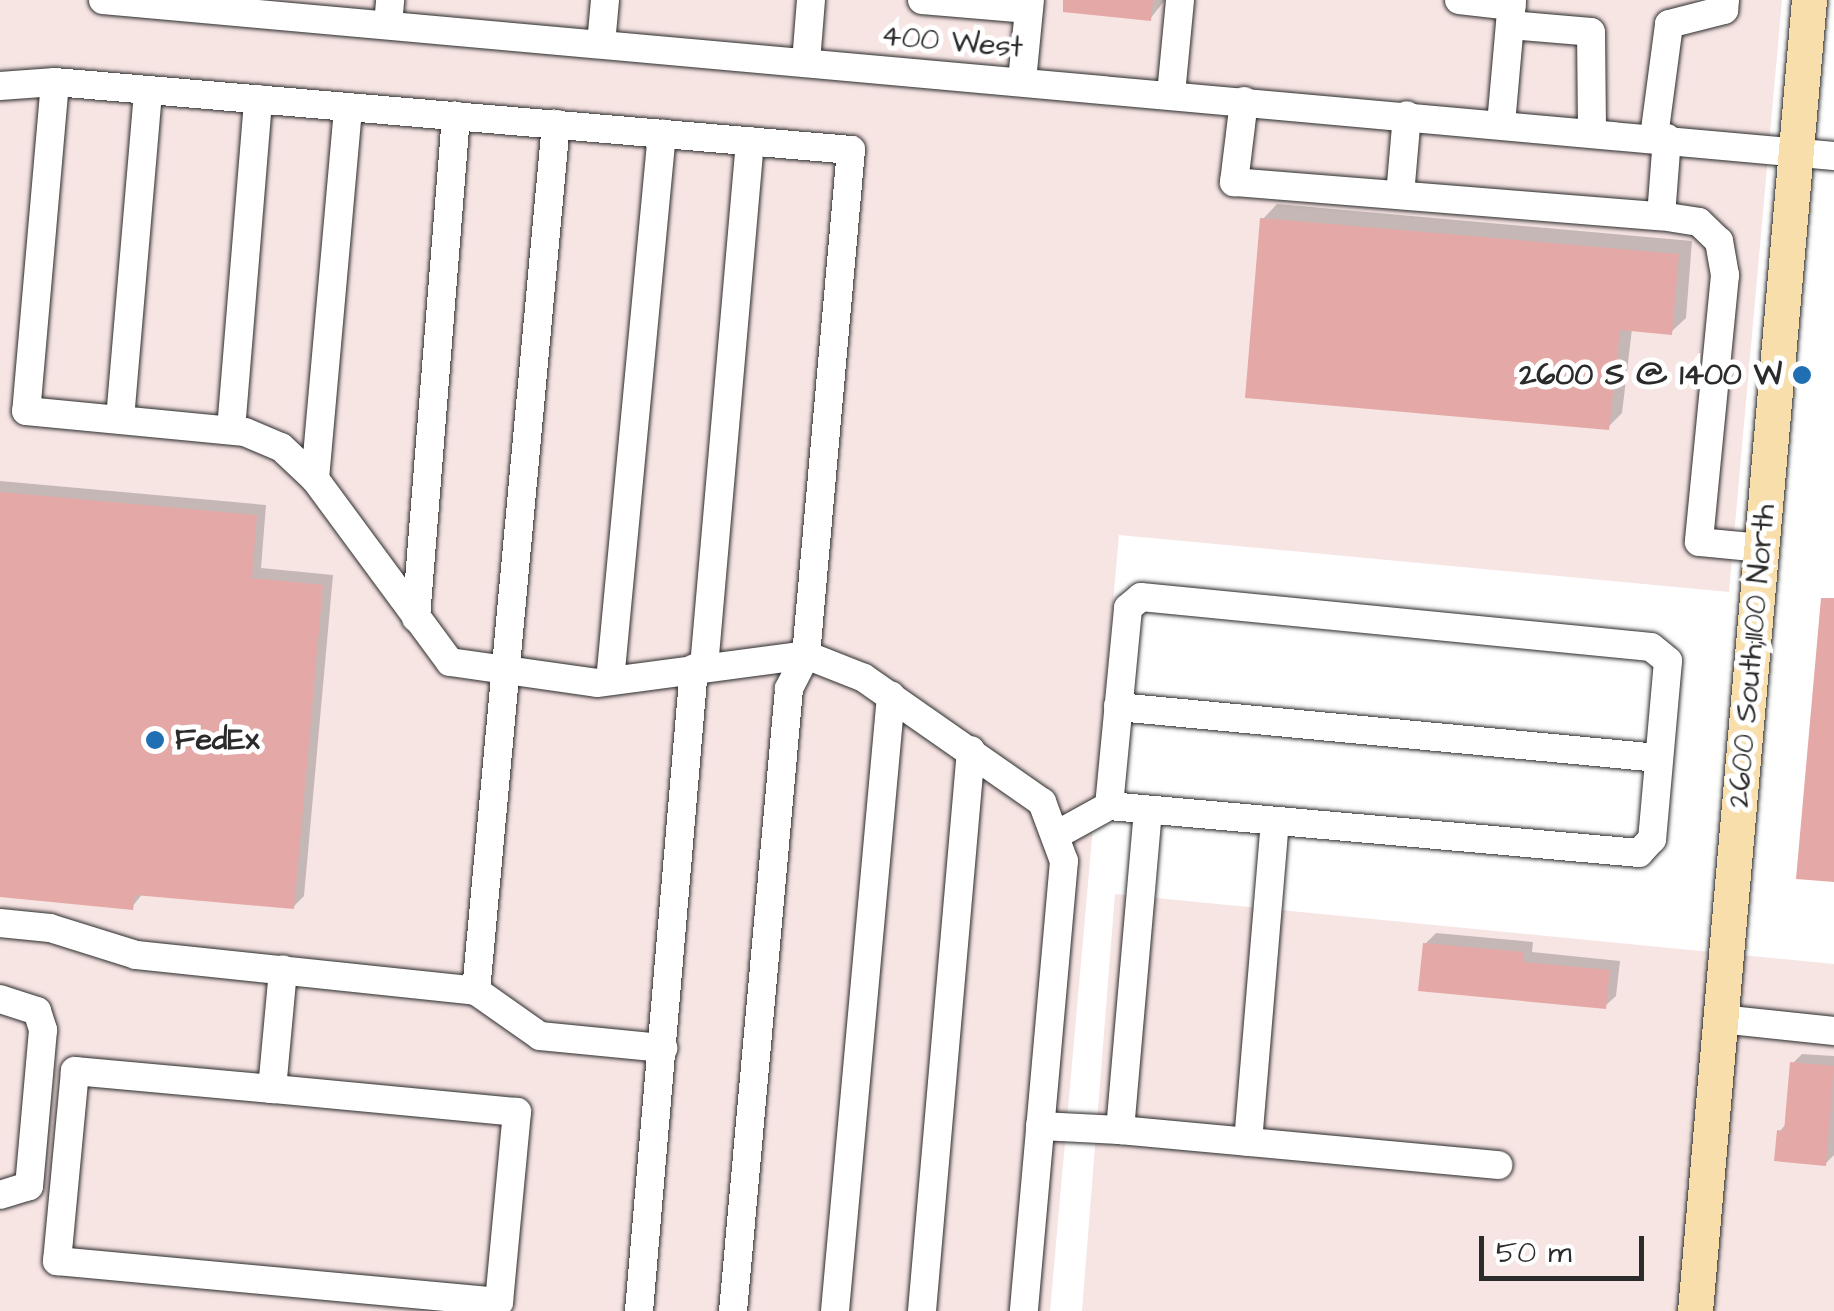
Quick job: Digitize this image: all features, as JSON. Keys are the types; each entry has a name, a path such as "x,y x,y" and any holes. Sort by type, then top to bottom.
{"main road":[{"name":"2600 South;1100 North","path":"1695,1311 1809,0"}],"street":[{"name":"400 West","path":"102,0 388,13 601,44 1834,156"},
{"path":"601,44 605,0"},
{"path":"806,62 811,0"},
{"path":"922,0 1029,4 1022,81"},
{"path":"1170,94 1180,0"},
{"path":"1459,0 1591,32 1592,132"},
{"path":"1660,216 1660,138 1669,24 1724,10 1725,0"},
{"path":"1501,124 1511,10"},
{"path":"55,82 26,411 231,430 281,446 314,479 450,662 507,674 610,681 806,655 891,696 1030,789 1058,834 1063,888 1024,1311"},
{"path":"0,86 55,82 852,150 806,655 789,689 733,1311"},
{"path":"120,420 148,90"},
{"path":"231,430 258,99"},
{"path":"1244,101 1234,182 1699,222 1719,241 1724,275 1699,542 1761,548"},
{"path":"314,479 348,106"},
{"path":"1400,196 1407,115"},
{"path":"416,618 456,116"},
{"path":"476,991 556,124"},
{"path":"610,681 662,133"},
{"path":"640,1311 750,141"},
{"path":"1058,834 1108,806 1639,853 1652,840 1668,661 1651,647 1141,596 1128,608 1108,806"},
{"path":"835,1311 891,696"},
{"path":"1118,707 1659,758"},
{"path":"922,1311 972,750"},
{"path":"1120,1130 1148,810"},
{"path":"1248,1142 1275,821"},
{"path":"0,923 50,928 136,956 476,991 540,1036 663,1048"},
{"path":"272,1089 282,970"},
{"path":"0,999 37,1012 43,1030 29,1186 0,1195"},
{"path":"1720,1018 1834,1031"},
{"path":"75,1071 272,1089 517,1112 500,1302 57,1261 75,1071"},
{"path":"1040,1126 1498,1166"}],"shaded area":[{"path":"0,0 1782,0 1729,592 1119,535 1050,1311 0,1311"},
{"path":"1115,894 1834,964 1834,1311 1082,1311"}],"building":[{"path":"1063,0 1153,0 1151,21 1063,12"},
{"path":"1260,218 1679,254 1672,335 1620,330 1609,430 1245,398"},
{"name":"FedEx","path":"0,492 257,515 252,578 323,585 294,909 135,895 133,910 0,897"},
{"path":"1821,598 1834,598 1834,882 1796,879"},
{"path":"1423,943 1524,952 1523,962 1610,970 1606,1009 1418,991"},
{"path":"1790,1062 1834,1066 1826,1166 1774,1161 1777,1130 1784,1131"}],"place":[{"name":"2600 S @ 1400 W","path":"1802,375"},
{"name":"FedEx","path":"155,740"}]}
